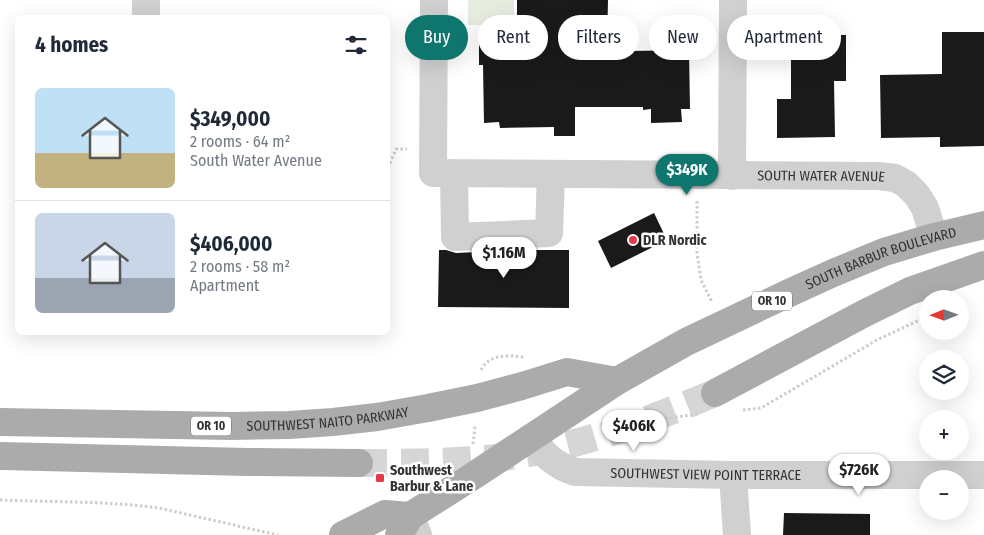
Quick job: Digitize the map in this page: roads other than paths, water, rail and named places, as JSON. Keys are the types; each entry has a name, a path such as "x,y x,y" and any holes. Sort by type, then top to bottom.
{"main road":[{"name":"SOUTH BARBUR BOULEVARD","path":"409,529 470,478 617,381 686,342 833,273 884,252 984,224"},
{"path":"715,393 910,290 984,264"},
{"name":"SOUTHWEST NAITO PARKWAY","path":"0,422 232,426 289,425 377,417 428,408 477,398 567,372 617,381"},
{"path":"0,456 359,463"},
{"path":"343,535 384,514 409,529"}],"street":[{"path":"146,0 146,15"},
{"path":"434,0 444,173 455,237 549,233 551,174"},
{"path":"732,176 733,0"},
{"name":"SOUTH WATER AVENUE","path":"444,173 878,176 895,178 906,184 925,208 934,237"},
{"name":"SOUTHWEST VIEW POINT TERRACE","path":"530,438 550,460 562,468 575,472 733,475 984,475"},
{"path":"733,475 736,535"}],"tunnel":[{"path":"359,463 462,461 533,452 606,434 715,393"}],"place":[{"name":"DLR Nordic","path":"633,240"},
{"name":"Southwest Barbur & Lane","path":"380,478"}]}
